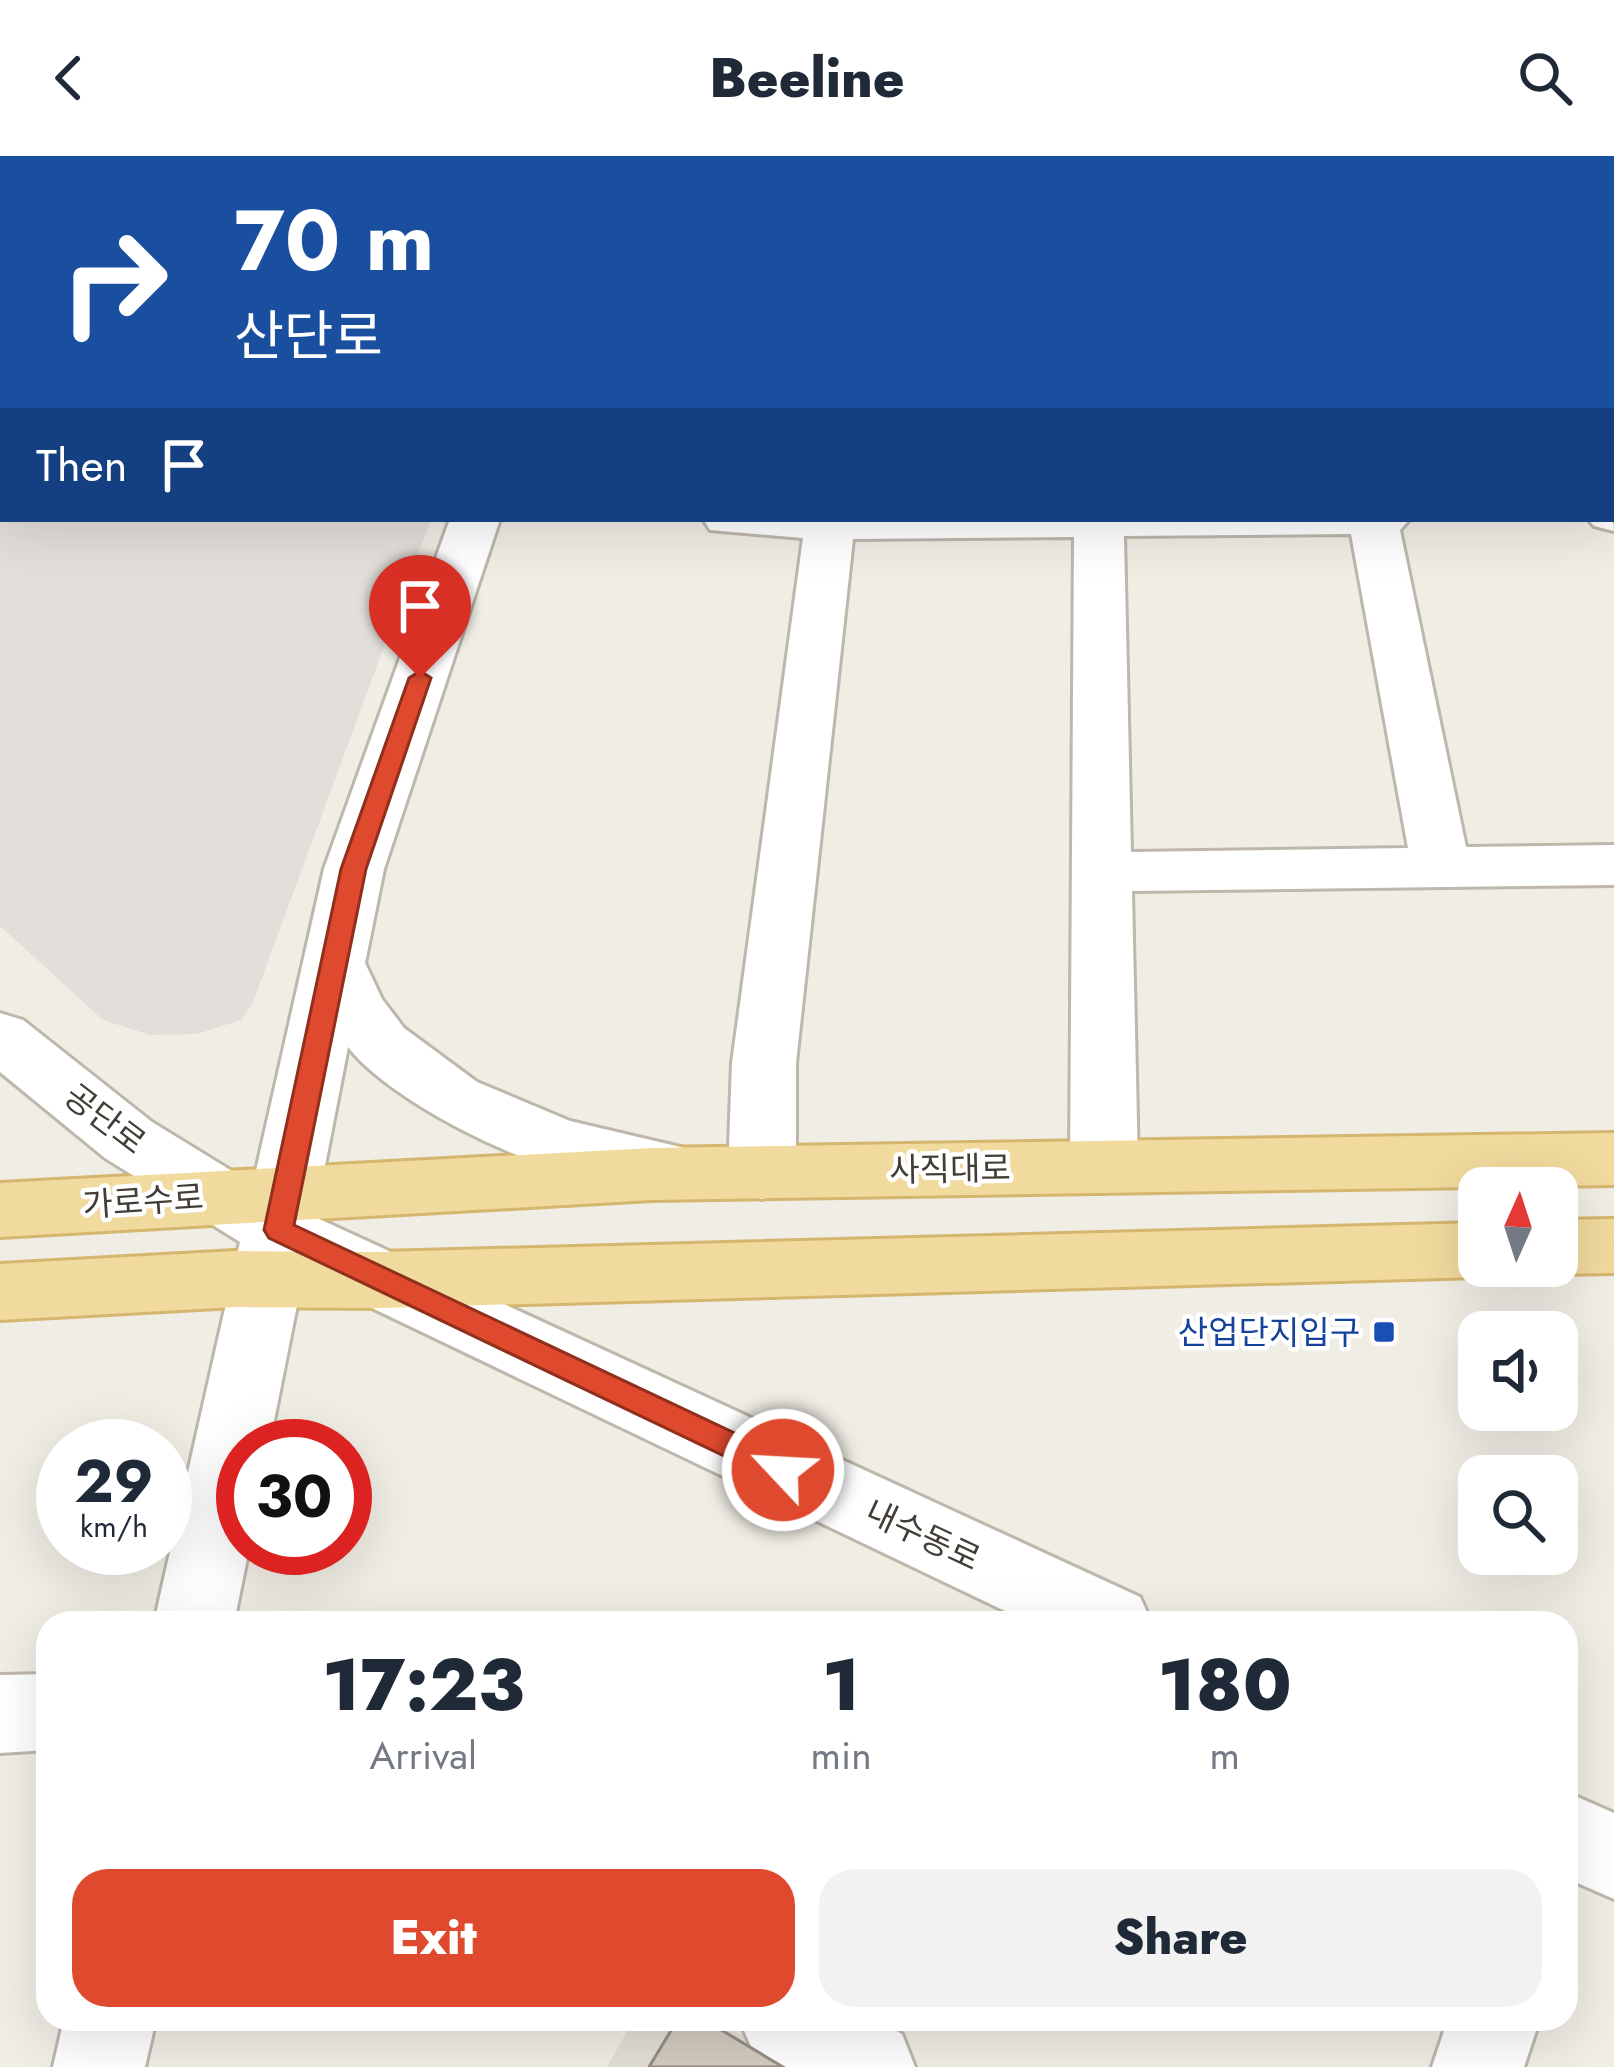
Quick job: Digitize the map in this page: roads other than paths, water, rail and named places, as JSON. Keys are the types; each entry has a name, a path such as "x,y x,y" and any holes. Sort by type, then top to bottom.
{"main road":[{"name":"사직대로","path":"277,1233 729,1173 1614,1159"},
{"name":"가로수로","path":"0,1210 214,1196"},
{"path":"0,1292 277,1233 381,1280 1458,1251"},
{"path":"1578,1247 1614,1246"}],"street":[{"path":"197,1611 354,869 474,522"},
{"path":"789,522 1009,522"},
{"path":"1099,522 1104,1167"},
{"path":"1374,522 1441,867"},
{"path":"333,960 348,996 388,1052 483,1114 568,1144 729,1173 764,1064 830,524"},
{"path":"1102,872 1614,865"},
{"name":"공단로","path":"0,1036 165,1164 277,1233"},
{"name":"내수동로","path":"381,1280 1086,1611"},
{"path":"0,1714 36,1712"},
{"path":"1578,1840 1614,1857"},
{"path":"99,2067 107,2031"},
{"path":"806,2031 869,2067"},
{"path":"1478,2067 1490,2031"}],"place":[{"name":"산업단지입구","path":"1384,1332"}]}
